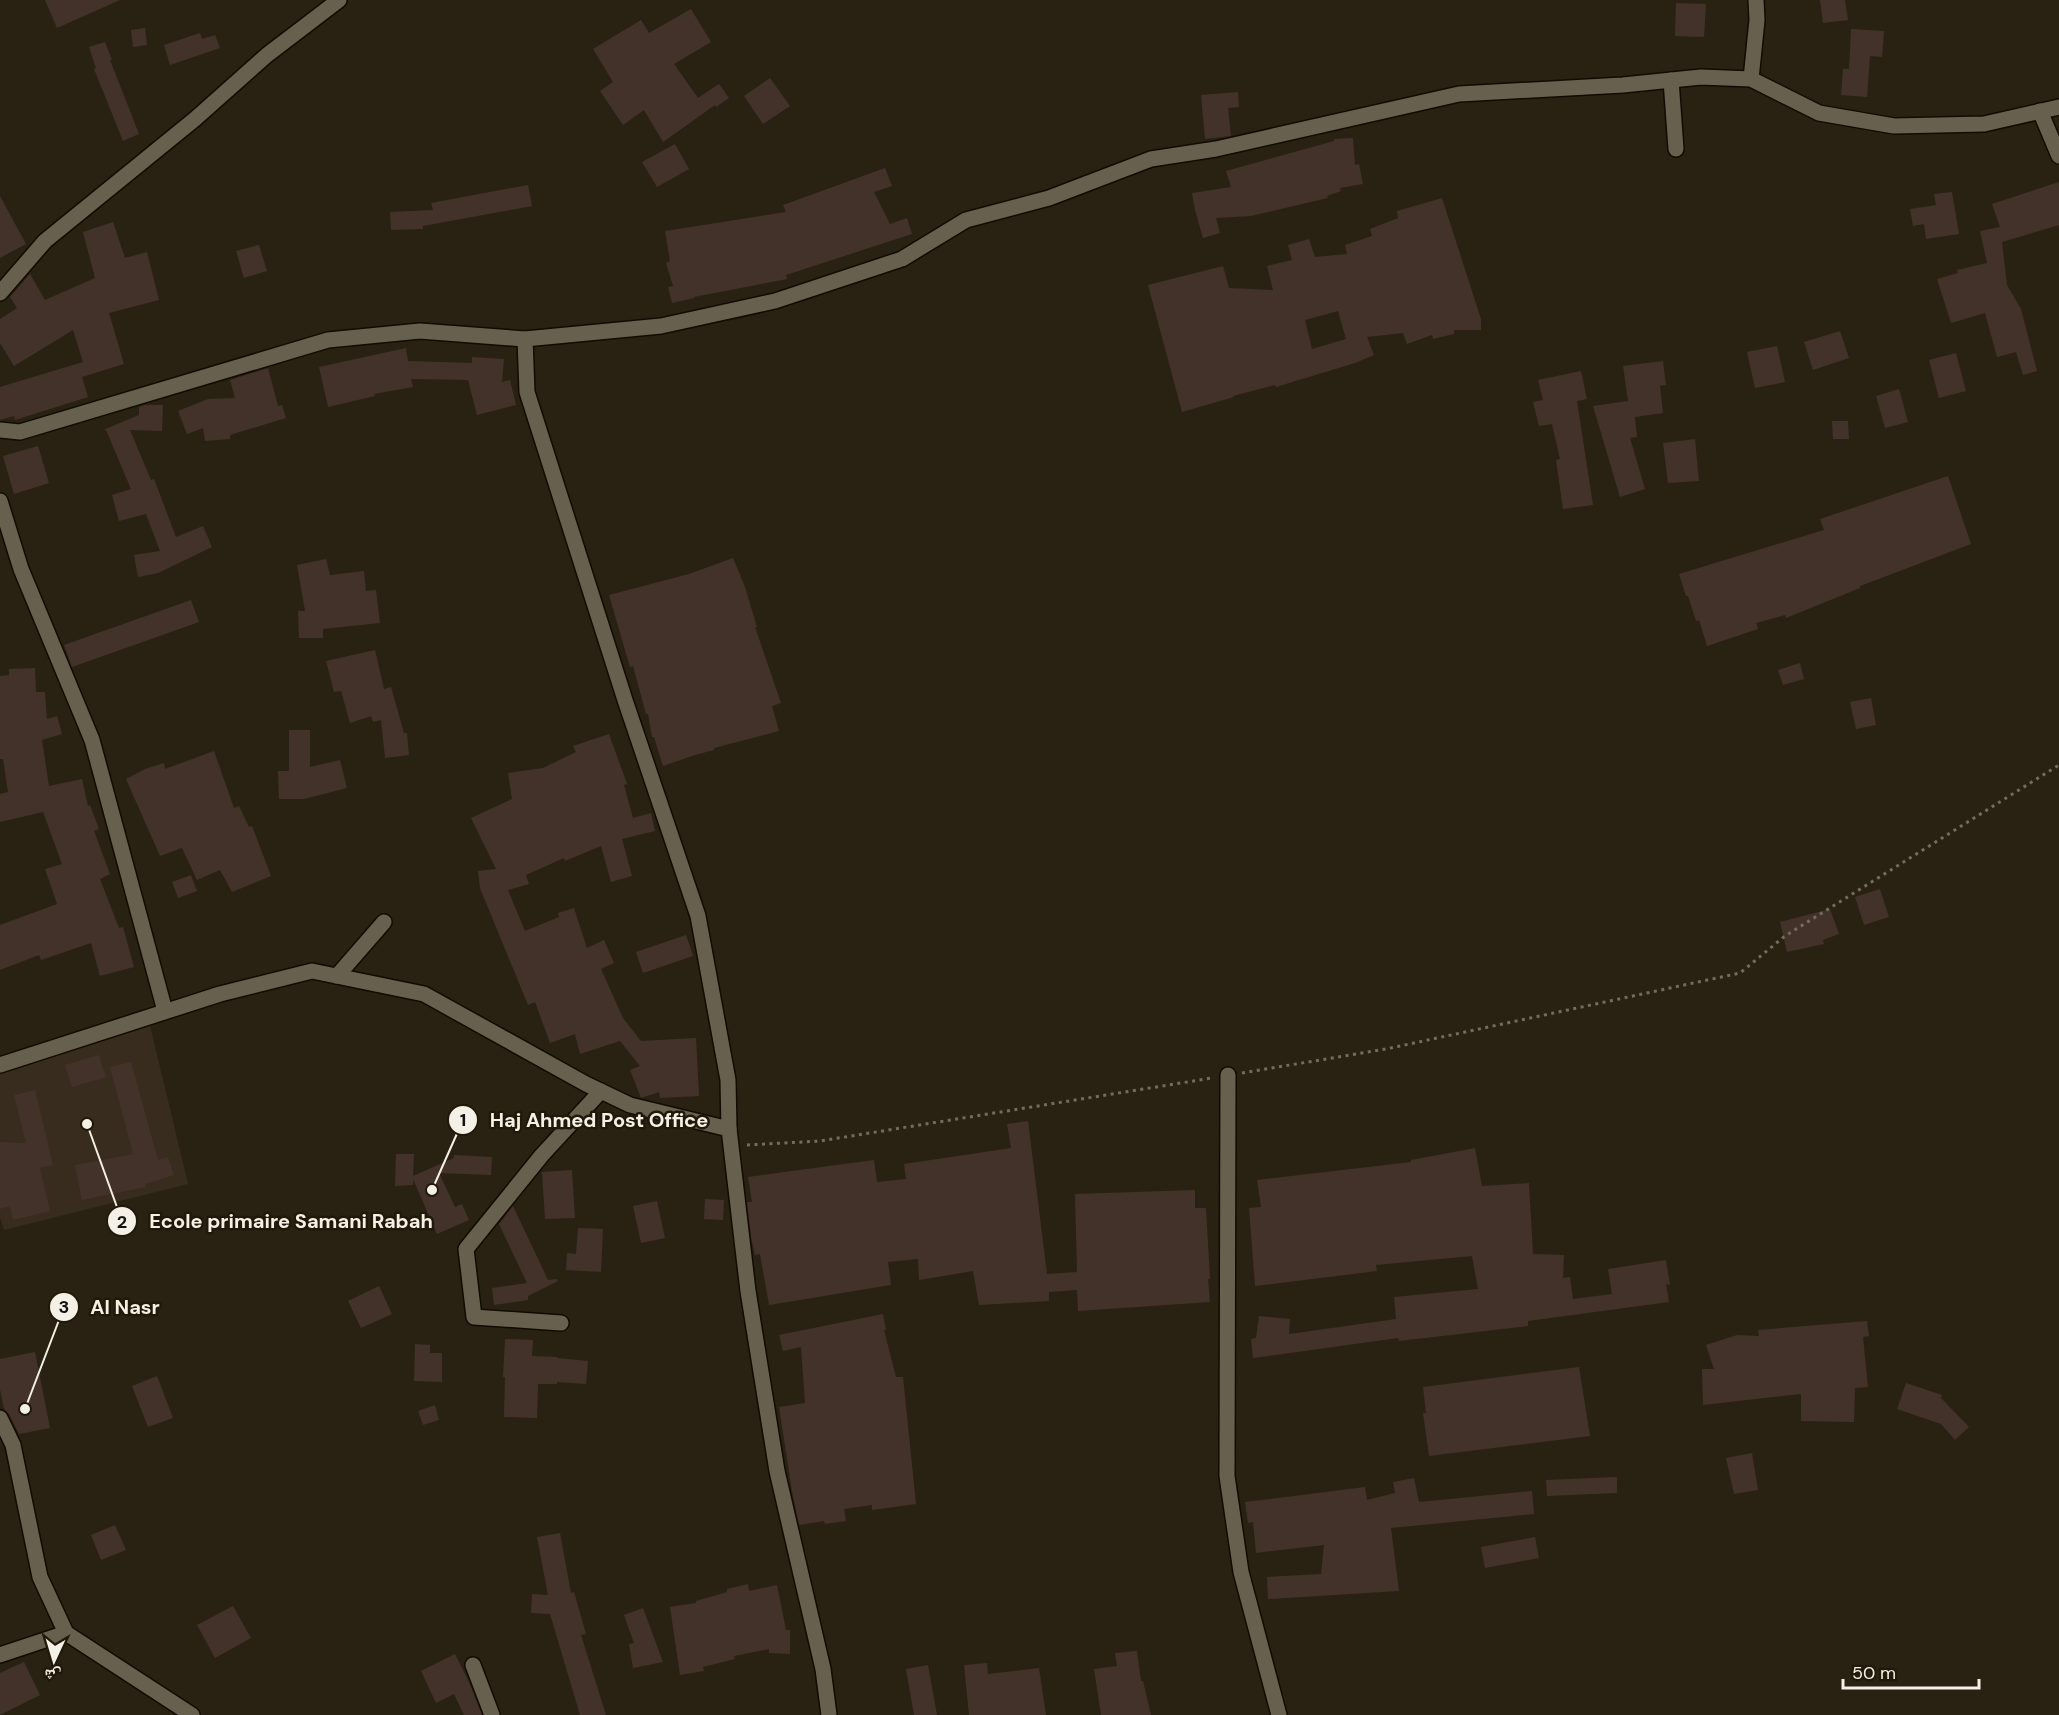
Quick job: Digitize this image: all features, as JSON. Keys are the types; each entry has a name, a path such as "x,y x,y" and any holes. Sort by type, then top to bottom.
{"street":[{"path":"0,293 45,241 195,119 267,56 339,0"},
{"path":"1751,79 1758,20 1756,0"},
{"path":"0,430 20,432 328,340 420,331 525,339 661,326 775,301 902,259 966,220 1049,198 1151,159 1216,149 1459,94 1623,85 1701,77 1751,79 1819,113 1894,126 1984,124 2059,107"},
{"path":"1671,80 1676,149"},
{"path":"2040,111 2059,156"},
{"path":"525,339 527,392 625,700 698,916 728,1080 729,1129 748,1291 777,1471 823,1669 829,1715"},
{"path":"0,501 21,569 92,740 165,1011"},
{"path":"337,976 384,922"},
{"path":"0,1065 220,994 312,971 424,994 630,1105 729,1129"},
{"path":"1228,1075 1227,1476 1241,1572 1279,1715"},
{"path":"561,1323 474,1317 466,1249 542,1155 601,1091"},
{"path":"0,1418 13,1445 40,1577 66,1633 192,1715"},
{"path":"0,1655 66,1633"},
{"path":"473,1665 492,1715"}],"path":[{"path":"731,1146 820,1142 1386,1049 1740,973 1785,936 2059,765"}],"shaded area":[{"path":"148,1017 188,1184 4,1230 0,1217 0,1065"}],"building":[{"path":"45,0 120,0 57,28"},
{"path":"1820,0 1845,0 1848,20 1823,23"},
{"path":"1676,3 1706,4 1704,37 1675,36"},
{"path":"691,9 711,42 674,64 698,98 719,84 729,98 716,107 715,105 663,142 644,110 623,125 600,91 613,82 593,49 641,20 649,33"},
{"path":"145,28 147,45 133,47 131,30"},
{"path":"1851,29 1884,31 1882,57 1870,56 1867,97 1841,95 1843,69 1849,69"},
{"path":"200,33 202,39 215,35 220,48 170,65 164,45"},
{"path":"105,42 139,134 123,141 94,69 96,68 89,47"},
{"path":"770,78 790,106 763,124 744,96"},
{"path":"1238,92 1239,107 1228,108 1231,136 1205,139 1201,95"},
{"path":"1353,138 1355,165 1359,164 1363,184 1340,188 1341,191 1327,196 1328,198 1251,216 1216,218 1220,233 1203,238 1192,193 1231,187 1226,171 1334,141 1334,139"},
{"path":"675,144 689,169 657,187 642,162"},
{"path":"885,168 892,186 874,192 890,224 907,218 912,234 786,275 787,279 672,303 668,287 673,286 666,263 670,261 665,231 786,212 783,205"},
{"path":"2059,182 2059,225 2002,242 2007,285 2021,309 2037,371 2023,375 2016,352 1997,357 1985,313 1951,323 1937,279 1958,273 1957,270 1987,263 1980,231 2000,227 1992,204"},
{"path":"528,185 532,206 423,226 423,229 391,230 390,212 433,210 431,203"},
{"path":"1952,192 1959,234 1926,239 1924,224 1913,226 1910,209 1936,205 1934,194"},
{"path":"0,196 26,244 0,258"},
{"path":"1442,198 1481,319 1481,330 1454,330 1454,334 1433,339 1432,335 1407,344 1403,333 1367,337 1374,355 1355,363 1182,412 1148,285 1223,266 1229,288 1273,290 1267,266 1292,260 1288,245 1309,239 1315,257 1347,254 1345,245 1372,236 1370,229 1398,218 1397,211","holes":["1338,311 1346,339 1312,349 1305,320"]},
{"path":"113,222 125,258 147,252 159,300 109,313 124,364 82,377 88,397 15,420 14,416 0,420 0,387 83,362 73,330 14,366 0,343 0,319 17,308 10,297 30,274 45,300 95,278 83,232"},
{"path":"259,245 267,271 244,278 236,251"},
{"path":"1840,331 1849,358 1813,370 1804,342"},
{"path":"1777,346 1785,382 1755,388 1747,352"},
{"path":"406,348 408,361 472,363 472,357 504,359 502,382 510,380 516,405 477,415 468,380 411,379 413,387 374,394 375,396 328,407 319,367"},
{"path":"1956,353 1966,391 1939,398 1929,360"},
{"path":"1663,361 1666,385 1660,386 1663,413 1635,417 1637,437 1630,438 1645,489 1620,497 1593,406 1628,401 1623,366"},
{"path":"268,368 278,406 282,405 286,418 230,435 230,439 205,441 203,428 187,434 178,411 208,399 235,398 230,380"},
{"path":"1581,371 1587,399 1577,401 1593,505 1563,509 1556,460 1560,459 1552,424 1539,426 1533,402 1543,400 1538,380"},
{"path":"1899,389 1908,422 1885,428 1876,396"},
{"path":"163,405 162,431 130,430 151,480 154,479 176,537 203,526 212,547 158,573 138,577 134,555 160,551 146,514 119,521 112,495 131,489 106,430 103,430 139,415 139,407"},
{"path":"1832,421 1848,421 1849,439 1833,439"},
{"path":"1695,439 1699,481 1668,483 1663,443"},
{"path":"38,446 49,483 14,494 3,456"},
{"path":"1948,476 1971,544 1860,586 1860,588 1786,618 1785,615 1756,623 1758,629 1707,646 1699,620 1696,621 1679,574 1824,530 1820,519"},
{"path":"733,558 745,587 757,627 755,627 781,703 772,706 779,731 714,748 714,750 663,766 609,595 689,574"},
{"path":"326,559 330,575 364,571 366,591 376,590 380,623 323,629 323,638 299,638 298,611 305,611 297,565"},
{"path":"191,600 199,622 72,667 64,645"},
{"path":"375,650 384,689 391,687 404,733 407,733 409,755 385,758 381,720 373,722 371,716 350,723 341,691 334,692 326,661"},
{"path":"1800,663 1804,679 1783,685 1778,670"},
{"path":"35,668 36,692 45,692 47,719 57,716 62,734 42,740 49,786 82,779 88,806 90,805 99,829 94,831 110,874 100,879 119,928 123,927 134,967 100,976 91,943 41,960 39,955 0,970 0,925 57,904 45,869 62,864 43,812 0,822 0,794 8,792 3,759 0,759 0,676 9,675 9,669"},
{"path":"1871,698 1876,725 1856,729 1850,702"},
{"path":"289,730 310,730 310,767 340,760 347,788 304,799 279,799 278,771 289,771"},
{"path":"609,734 627,784 624,785 633,818 651,813 655,831 622,839 632,876 611,882 601,846 565,861 564,858 526,875 529,884 508,890 525,931 559,917 558,913 574,908 587,948 604,940 614,963 601,969 623,1018 641,1041 696,1038 699,1096 660,1098 659,1092 641,1098 630,1070 640,1066 620,1041 580,1054 575,1034 550,1043 535,1002 528,1005 480,888 478,871 496,869 471,818 512,799 508,773 543,768 576,752 573,746"},
{"path":"214,751 234,808 239,806 249,827 252,826 271,876 232,892 220,870 197,880 182,848 160,856 126,779 145,769 164,763 165,769"},
{"path":"191,875 197,891 178,898 172,882"},
{"path":"1880,889 1889,917 1864,925 1855,897"},
{"path":"1830,909 1839,934 1823,940 1824,944 1787,952 1780,922"},
{"path":"686,935 693,956 643,973 636,952"},
{"path":"99,1055 106,1077 72,1087 65,1065"},
{"path":"131,1062 158,1160 168,1157 174,1175 145,1184 146,1187 82,1200 75,1165 133,1154 110,1067"},
{"path":"35,1090 53,1165 40,1168 50,1211 13,1220 10,1206 0,1209 0,1142 26,1143 14,1095"},
{"path":"1028,1121 1047,1274 1077,1272 1075,1194 1195,1190 1195,1208 1206,1208 1210,1302 1078,1311 1077,1290 1049,1292 1049,1301 979,1305 973,1271 919,1280 918,1259 888,1262 891,1285 769,1305 760,1254 755,1255 751,1237 747,1202 752,1202 748,1177 874,1160 877,1182 906,1179 904,1164 1011,1148 1007,1124"},
{"path":"1475,1148 1482,1186 1529,1183 1533,1254 1564,1255 1563,1278 1570,1277 1573,1299 1612,1294 1608,1269 1666,1260 1670,1285 1666,1284 1669,1302 1528,1321 1528,1326 1399,1341 1398,1338 1253,1358 1251,1339 1256,1338 1259,1316 1290,1319 1289,1334 1396,1319 1394,1297 1478,1289 1472,1256 1376,1265 1377,1271 1255,1286 1249,1208 1261,1207 1257,1180 1411,1162 1411,1160"},
{"path":"396,1154 414,1154 413,1176 454,1158 454,1155 492,1157 491,1175 439,1173 455,1207 462,1204 469,1220 437,1234 413,1179 413,1185 395,1186"},
{"path":"572,1170 575,1218 545,1219 542,1172"},
{"path":"705,1199 724,1200 723,1220 704,1219"},
{"path":"657,1201 665,1238 641,1243 633,1206"},
{"path":"513,1206 548,1280 557,1279 558,1281 528,1296 528,1300 494,1305 492,1288 527,1283 499,1224"},
{"path":"578,1228 603,1229 601,1272 566,1270 567,1253 576,1254"},
{"path":"379,1286 392,1314 361,1328 348,1301"},
{"path":"883,1314 886,1330 884,1330 896,1377 903,1377 916,1504 872,1510 872,1505 844,1509 846,1521 825,1524 824,1521 799,1525 779,1407 805,1403 801,1347 783,1351 779,1335"},
{"path":"1867,1321 1869,1336 1863,1337 1868,1387 1855,1388 1854,1422 1801,1421 1801,1394 1703,1405 1702,1369 1714,1369 1706,1345 1737,1335 1759,1336 1758,1330"},
{"path":"505,1339 533,1340 532,1356 588,1361 586,1384 557,1382 557,1384 538,1384 537,1418 504,1417"},
{"path":"415,1344 430,1345 430,1353 442,1353 442,1382 414,1381"},
{"path":"35,1352 50,1428 19,1434 4,1409 0,1389 0,1359"},
{"path":"1579,1367 1590,1436 1429,1456 1423,1413 1426,1413 1423,1387"},
{"path":"157,1376 173,1418 148,1427 132,1386"},
{"path":"1906,1383 1942,1395 1941,1398 1969,1427 1955,1440 1941,1424 1897,1409"},
{"path":"435,1405 439,1420 423,1425 418,1411"},
{"path":"1752,1453 1758,1490 1734,1494 1726,1458"},
{"path":"1617,1477 1617,1493 1547,1496 1546,1480"},
{"path":"1414,1478 1419,1502 1532,1491 1534,1514 1391,1528 1399,1591 1268,1599 1267,1577 1321,1574 1324,1545 1256,1553 1253,1522 1248,1523 1245,1502 1365,1487 1367,1500 1395,1493 1393,1482"},
{"path":"115,1525 126,1550 101,1560 91,1535"},
{"path":"560,1533 571,1593 574,1592 586,1634 581,1635 606,1715 580,1715 550,1614 531,1613 532,1594 548,1595 537,1537"},
{"path":"1535,1537 1539,1558 1485,1568 1481,1547"},
{"path":"748,1584 749,1591 777,1585 786,1630 790,1630 790,1654 769,1653 769,1649 734,1656 735,1659 703,1667 704,1671 680,1675 670,1607 696,1603 696,1601 727,1592 727,1589"},
{"path":"233,1606 251,1638 215,1658 197,1625"},
{"path":"643,1608 663,1662 633,1668 629,1644 634,1643 624,1615"},
{"path":"1137,1651 1141,1681 1143,1681 1151,1715 1101,1715 1094,1669 1117,1666 1115,1653"},
{"path":"455,1654 482,1715 464,1715 454,1694 436,1703 421,1671"},
{"path":"24,1662 40,1695 0,1715 0,1673"},
{"path":"987,1663 988,1674 1039,1668 1046,1715 969,1715 964,1665"},
{"path":"928,1665 937,1715 914,1715 906,1669"}],"place":[{"name":"Ecole primaire Samani Rabah","path":"87,1124"},
{"name":"Haj Ahmed Post Office","path":"432,1190"},
{"name":"Al Nasr","path":"25,1409"}]}
